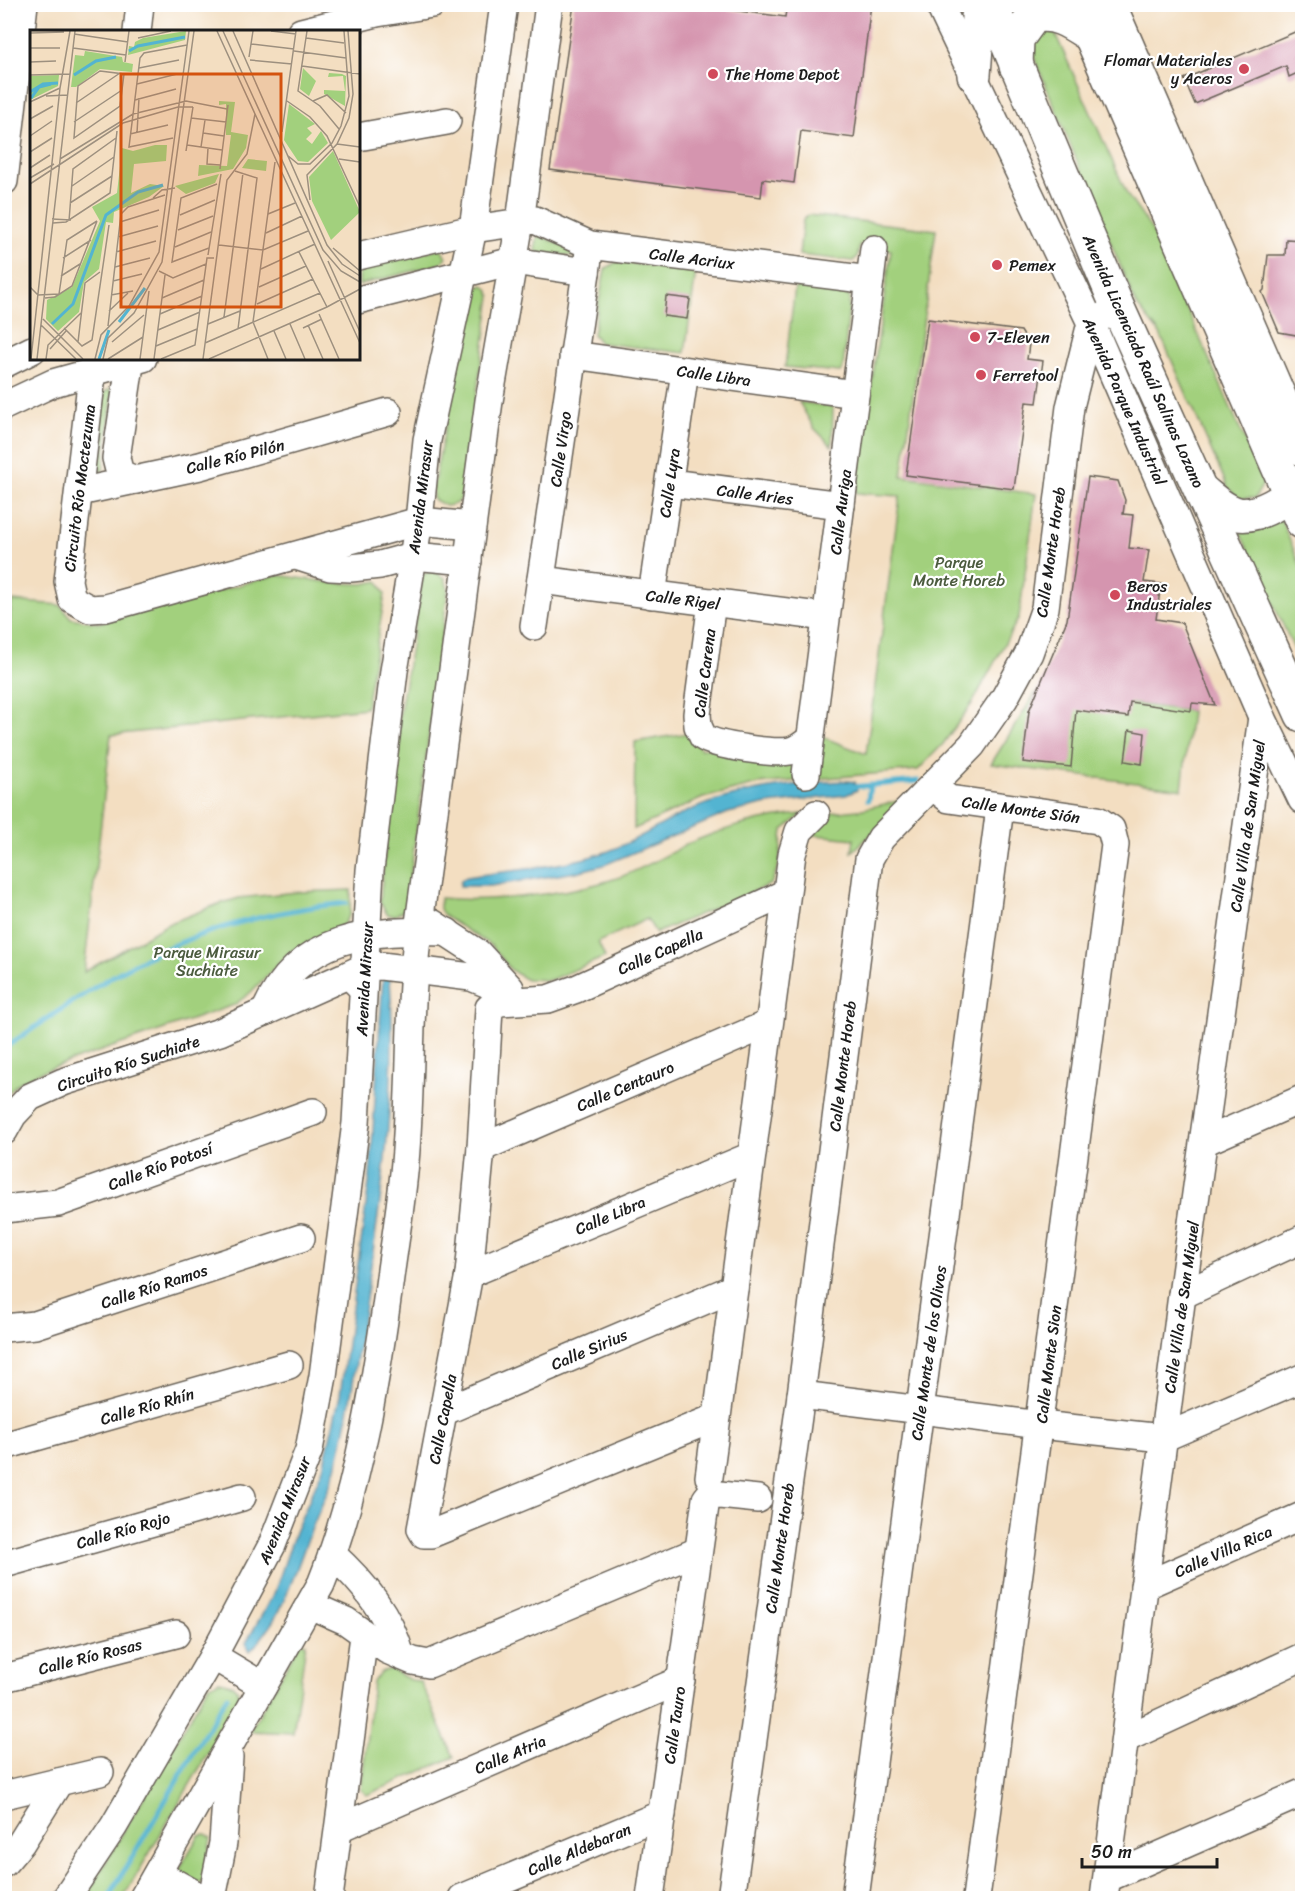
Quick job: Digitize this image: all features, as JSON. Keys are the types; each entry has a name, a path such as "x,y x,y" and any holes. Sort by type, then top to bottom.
{"main road":[{"path":"974,75 979,4"},
{"name":"Avenida Licenciado Raúl Salinas Lozano","path":"991,4 1017,52 1105,316 1202,491 1302,715"},
{"path":"1017,52 1021,4"},
{"path":"1077,4 1299,501 1247,514 1225,508 1202,491"},
{"path":"1109,4 1302,448"},
{"path":"1017,52 1028,22 1043,15 1068,22 1091,36"}],"street":[{"path":"4,181 8,128 24,4"},
{"path":"136,30 140,4"},
{"path":"309,30 377,13 432,4"},
{"name":"Avenida Mirasur","path":"66,1899 114,1826 213,1656 272,1545 309,1450 326,1354 356,1123 357,978 366,934 377,796 394,671 419,521 427,440 473,229 504,4"},
{"path":"143,1899 310,1605 330,1560 363,1436 386,1311 405,1164 413,981 420,920 489,401 520,222 549,4"},
{"name":"Avenida Parque Industrial","path":"939,4 974,75 1105,316 1262,717 1302,800"},
{"path":"360,137 447,121"},
{"name":"Calle Acriux","path":"360,256 473,229 535,220 590,245 870,280"},
{"name":"Calle Virgo","path":"534,626 590,245"},
{"name":"Calle Auriga","path":"806,774 874,249"},
{"path":"360,299 464,271 513,261 586,272"},
{"name":"Calle Monte Horeb","path":"732,1899 801,1395 869,859 881,838 972,745 1001,703 1029,653 1045,608 1070,407 1105,316"},
{"path":"4,364 30,351"},
{"name":"Calle Libra","path":"573,356 855,394"},
{"path":"4,406 40,387 93,365 135,360"},
{"name":"Circuito Río Moctezuma","path":"135,360 116,458 120,474 136,480"},
{"name":"Circuito Río Moctezuma","path":"93,365 69,588 75,602 90,609 106,608 419,521"},
{"name":"Calle Lyra","path":"652,595 685,371"},
{"name":"Calle Río Pilón","path":"79,492 253,452 388,412"},
{"name":"Calle Aries","path":"670,483 841,505"},
{"path":"419,521 472,526"},
{"path":"296,556 330,567 351,568 380,566 413,556 468,561"},
{"name":"Calle Rigel","path":"541,580 826,617"},
{"name":"Calle Carena","path":"712,603 697,714 698,726 703,737 722,744 783,751 793,750 810,739"},
{"name":"Calle Villa de San Miguel","path":"1106,1888 1182,1295 1262,717"},
{"name":"Calle Monte Sión","path":"932,786 949,799 1098,820 1111,829"},
{"name":"Calle Monte de los Olivos","path":"855,1899 1000,808"},
{"path":"709,1478 786,893 796,836 816,814"},
{"name":"Calle Monte Sion","path":"976,1899 1115,845 1111,829"},
{"name":"Calle Capella","path":"717,1417 431,1534 424,1534 420,1524 445,1411 469,1274 481,1148 488,1010 491,1005 576,989 786,893"},
{"path":"265,1012 276,989 302,962 336,942 420,920 447,932 478,953 518,1001"},
{"path":"357,978 424,981 449,974 482,980 518,1001"},
{"name":"Circuito Río Suchiate","path":"4,1131 13,1115 30,1097 52,1087 220,1032 265,1012 357,978"},
{"name":"Calle Centauro","path":"481,1148 768,1024"},
{"path":"1203,1142 1302,1099"},
{"name":"Calle Río Potosí","path":"4,1209 58,1203 313,1112"},
{"name":"Calle Libra","path":"469,1274 751,1156"},
{"name":"Calle Río Ramos","path":"4,1328 35,1325 301,1238"},
{"path":"1182,1295 1302,1239"},
{"name":"Calle Sirius","path":"445,1411 734,1288"},
{"name":"Calle Río Rhín","path":"4,1446 289,1365"},
{"path":"801,1395 1163,1438 1302,1378"},
{"name":"Calle Tauro","path":"650,1899 707,1495 758,1499"},
{"name":"Calle Río Rojo","path":"4,1564 242,1497"},
{"name":"Calle Villa Rica","path":"1144,1586 1302,1516"},
{"path":"310,1605 346,1621 376,1645 424,1664 434,1662 699,1551"},
{"path":"330,1560 356,1575 389,1622 401,1656"},
{"name":"Calle Río Rosas","path":"4,1678 176,1634"},
{"path":"329,1899 364,1636"},
{"path":"213,1656 263,1686"},
{"path":"1127,1738 1302,1657"},
{"name":"Calle Atria","path":"339,1828 681,1680"},
{"path":"212,1899 224,1843 229,1747"},
{"path":"4,1795 100,1772"},
{"path":"4,1863 21,1843 59,1782"},
{"path":"1106,1888 1302,1793"},
{"name":"Calle Aldebaran","path":"462,1899 662,1814"},
{"path":"159,1874 202,1899"}],"green space":[{"path":"1031,30 1054,31 1128,196 1152,230 1260,474 1263,484 1255,498 1238,498 1228,488 1160,334 1136,304 1029,45"},
{"name":"Parque Monte Horeb","path":"808,215 936,230 902,476 1036,494 1019,617 973,702 943,744 918,770 758,784 703,798 634,829 635,742 688,733 701,749 820,736 866,754 900,496 856,493 891,250 860,245 857,257 853,261 799,255 803,220"},
{"path":"538,235 574,250 573,256 539,253 535,250"},
{"path":"441,248 446,257 440,264 360,285 360,266"},
{"path":"616,262 696,271 685,353 600,343 593,334 605,269"},
{"path":"483,285 491,296 461,499 455,504 446,506 433,499 433,487 473,290"},
{"path":"795,287 845,294 850,297 843,368 840,372 785,367"},
{"path":"110,389 113,391 103,470 97,474 94,470 103,393"},
{"path":"799,402 833,407 832,446 814,428"},
{"path":"1279,515 1302,569 1302,666 1237,526"},
{"path":"434,571 445,578 448,589 406,909 394,916 387,914 380,902 397,730 423,574"},
{"name":"Parque Mirasur Suchiate","path":"277,575 334,583 363,584 378,581 385,594 366,708 111,735 84,972 168,924 239,898 351,890 350,914 343,925 291,951 250,993 234,1005 40,1072 18,1083 5,1096 4,661 12,601 60,605 71,618 98,623"},
{"path":"1038,689 1068,696 1191,711 1182,789 991,764"},
{"path":"911,798 852,852 854,839 806,834 830,813 858,810"},
{"path":"803,814 783,830 779,864 771,884 656,933 647,919 598,942 605,957 550,980 525,979 511,970 492,946 444,916 440,909 440,898 481,899 529,896 598,884 637,870 692,842 719,832 760,820"},
{"path":"300,1643 306,1643 293,1733 250,1731"},
{"path":"391,1669 410,1680 420,1681 454,1757 367,1795 361,1790 373,1682 380,1672"},
{"path":"219,1681 233,1686 240,1699 123,1898 85,1898 209,1685"},
{"path":"206,1834 211,1838 203,1883 195,1883 181,1874 181,1866 199,1835"}],"water":[{"path":"855,782 857,790 846,795 768,804 728,813 604,865 491,886 460,886 461,880 467,877 555,865 606,852 688,811 726,797 767,788"},
{"path":"383,977 390,978 392,1062 390,1103 382,1187 345,1429 333,1478 290,1586 269,1627 250,1651 246,1643 275,1591 295,1532 323,1468 340,1395 370,1176"}],"building":[{"name":"The Home Depot","path":"574,4 685,4 785,17 787,4 871,4 854,138 801,131 794,183 763,179 761,197 550,170"},
{"name":"Flomar Materiales y Aceros","path":"1302,29 1302,71 1289,77 1286,66 1195,104 1184,79"},
{"path":"1286,239 1302,240 1302,336 1279,332 1262,292 1268,255 1285,255"},
{"path":"666,296 690,299 687,319 664,316"},
{"path":"928,319 1021,331 1029,344 1027,359 1043,361 1037,403 1026,402 1014,489 906,475"},
{"path":"1088,477 1118,481 1125,500 1123,514 1133,515 1129,548 1149,550 1144,582 1161,584 1156,619 1182,623 1215,705 1192,703 1191,711 1130,702 1128,717 1076,710 1071,767 1023,762 1029,711 1067,620"},
{"path":"1129,730 1145,733 1142,764 1125,761"}],"waterway":[{"path":"851,787 918,781"},
{"path":"868,800 870,785"},
{"path":"4,1048 108,979 168,948 218,929 268,915 346,903"},
{"path":"108,1898 227,1696"}],"place":[{"name":"Flomar Materiales y Aceros","path":"1244,69"},
{"name":"The Home Depot","path":"713,74"},
{"name":"Pemex","path":"997,265"},
{"name":"7-Eleven","path":"975,337"},
{"name":"Ferretool","path":"981,375"},
{"name":"Beros Industriales","path":"1115,595"}]}
